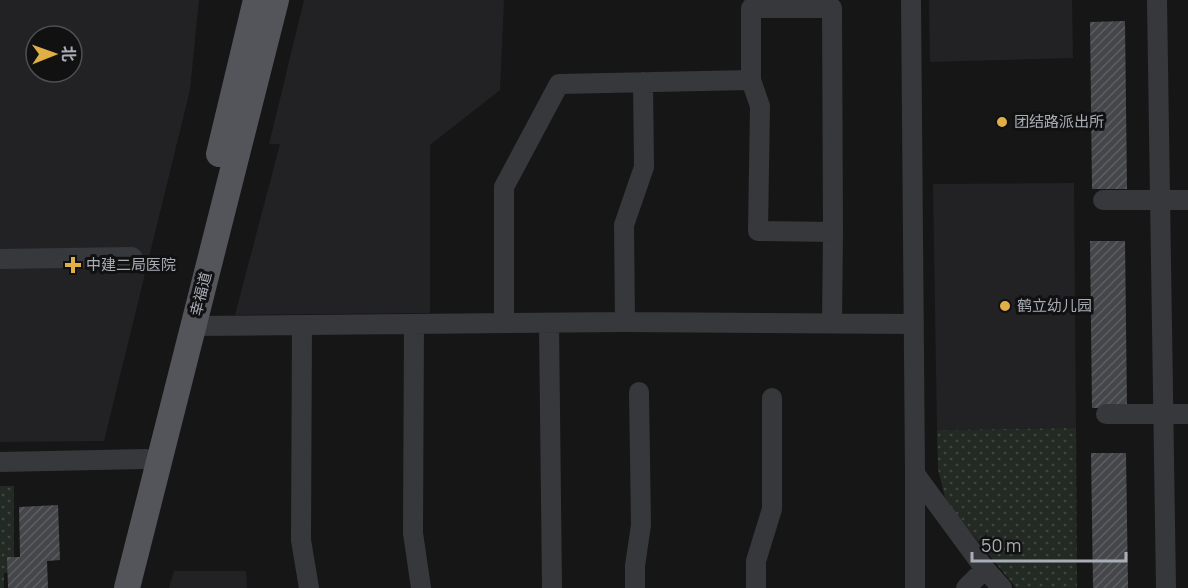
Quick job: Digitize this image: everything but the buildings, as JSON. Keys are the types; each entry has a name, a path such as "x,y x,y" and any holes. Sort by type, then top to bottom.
{"main road":[{"name":"幸福道","path":"113,588 255,0"},
{"name":"幸福道","path":"127,588 276,0"}],"street":[{"path":"911,0 915,588"},
{"path":"1157,0 1166,588"},
{"path":"832,323 833,232 832,8 751,8 751,80 760,106 758,231 833,232"},
{"path":"504,323 504,187 559,84 751,80"},
{"path":"625,322 624,225 644,167 643,82"},
{"path":"1104,200 1188,200"},
{"path":"0,259 132,257"},
{"path":"192,326 625,322 914,324"},
{"path":"549,323 552,588"},
{"path":"414,324 413,533 421,588"},
{"path":"302,325 301,540 309,588"},
{"path":"635,588 641,525 639,392"},
{"path":"756,588 756,561 772,509 772,398"},
{"path":"1106,414 1188,414"},
{"path":"0,462 146,459"},
{"path":"915,474 985,569 1002,588"},
{"path":"966,588 985,569"}],"shaded area":[{"name":"中建二局医院","path":"0,0 199,0 190,90 104,441 0,442"},
{"path":"304,0 504,0 500,90 430,145 430,313 235,315 280,144 269,144"},
{"path":"929,0 1072,0 1073,58 930,62"},
{"name":"鹤立幼儿园","path":"1074,183 1076,428 937,430 933,184"},
{"path":"1076,428 1077,588 1016,588 946,502 938,469 937,430"},
{"path":"0,486 14,486 14,573 4,573 4,588 0,588"},
{"path":"174,571 246,571 247,588 169,588"}],"place":[{"name":"团结路派出所","path":"1002,122"},
{"name":"中建二局医院","path":"73,265"},
{"name":"鹤立幼儿园","path":"1005,306"}]}
